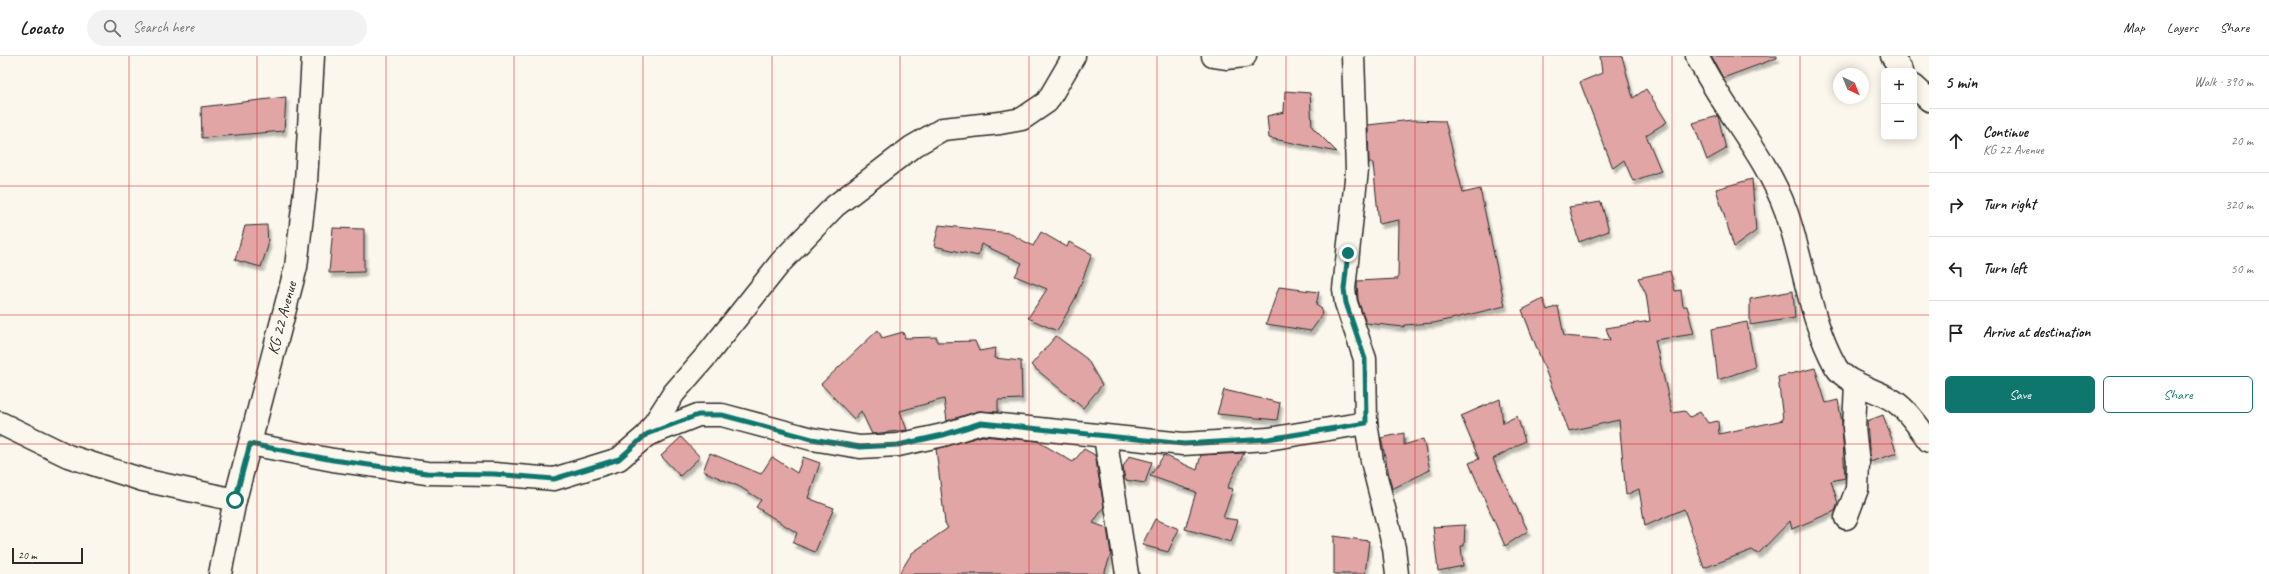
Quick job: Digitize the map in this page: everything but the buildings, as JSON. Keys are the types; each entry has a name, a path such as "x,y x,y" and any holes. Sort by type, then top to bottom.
{"street":[{"name":"KG 22 Avenue","path":"220,574 235,500 296,267 306,182 313,56"},
{"path":"250,444 333,460 427,473 494,474 554,479 619,459 647,434 674,393 707,355 781,262 835,206 912,147 943,129 1000,123 1022,118 1047,102 1074,56"},
{"path":"1213,56 1226,58 1245,56"},
{"path":"1353,56 1357,170 1344,289 1346,303 1365,359 1366,423 1372,461 1394,548 1397,574"},
{"path":"1697,56 1722,101 1769,173 1786,211 1804,283 1823,338 1837,368 1856,383 1898,404 1929,441"},
{"path":"1892,56 1900,68"},
{"path":"1917,89 1929,100"},
{"path":"1846,518 1857,490 1858,463 1854,428 1856,383"},
{"path":"647,434 698,415 722,415 812,439 860,447 898,445 943,435 981,423 1184,444 1268,439 1366,423"},
{"path":"0,423 68,456 142,480 235,500"},
{"path":"1105,437 1127,574"}],"route":[{"path":"235,500 250,444 333,460 427,473 494,474 554,479 619,459 647,434 698,415 722,415 812,439 860,447 898,445 943,435 981,423 1184,444 1268,439 1366,423 1365,359 1346,303 1344,289 1348,253"}]}
